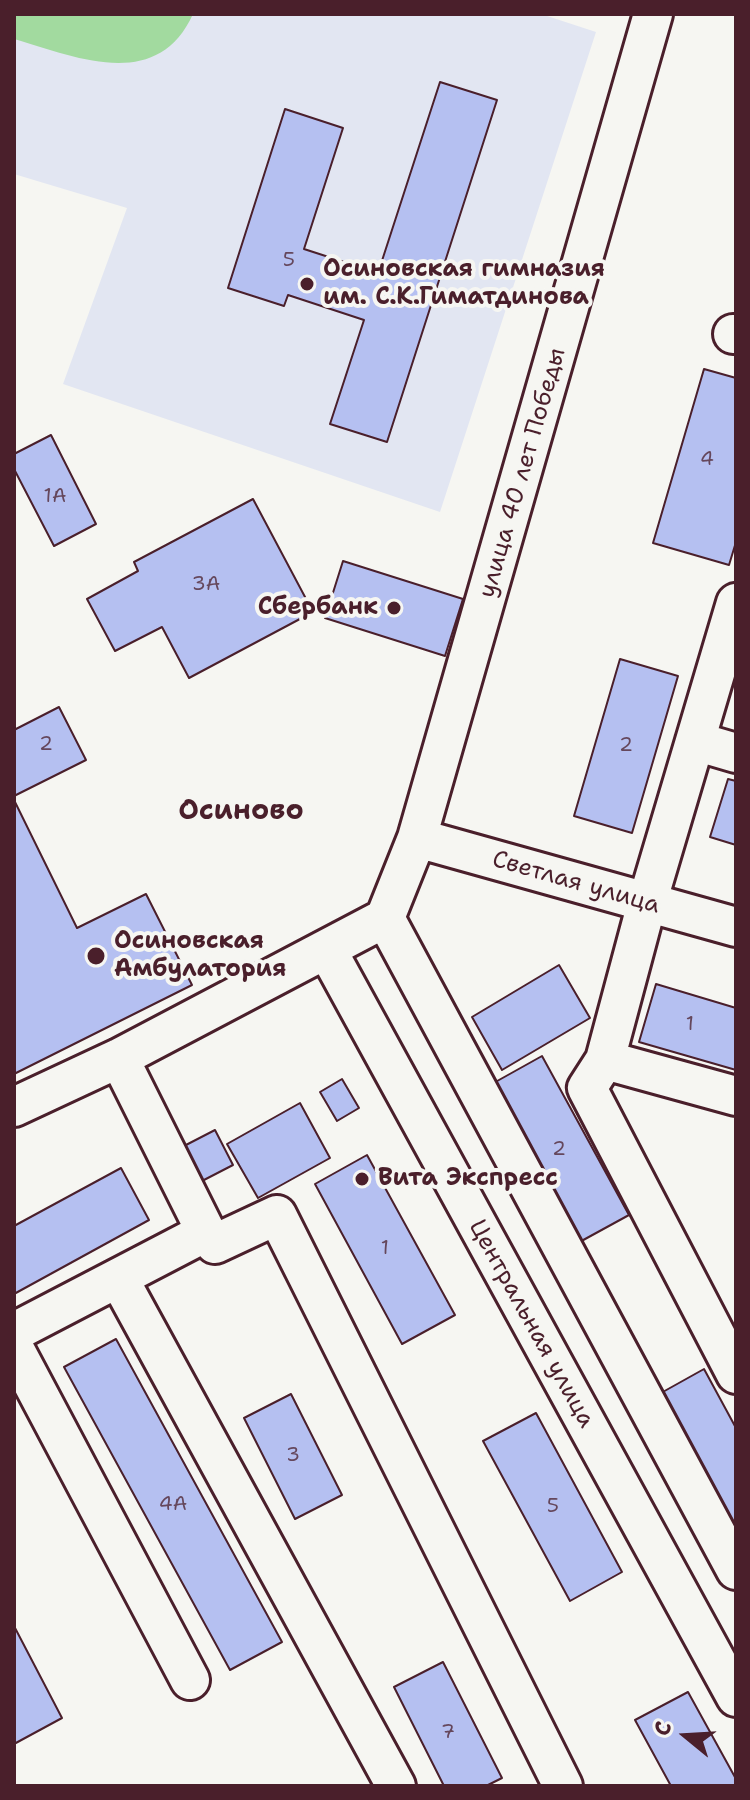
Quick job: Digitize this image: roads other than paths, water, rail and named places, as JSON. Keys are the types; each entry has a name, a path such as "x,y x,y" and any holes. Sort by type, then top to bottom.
{"street":[{"name":"улица 40 лет Победы","path":"385,918 417,838 653,14"},
{"path":"736,603 647,903 605,1060 587,1088 736,1374"},
{"path":"695,741 736,753"},
{"name":"Светлая улица","path":"417,838 736,927"},
{"path":"14,1107 119,1058 385,918 736,1570"},
{"name":"Центральная улица","path":"327,950 736,1697"},
{"path":"119,1058 206,1232 215,1244 277,1215 563,1786"},
{"path":"605,1060 736,1096"},
{"path":"14,1332 206,1232"},
{"path":"119,1279 396,1786"},
{"path":"14,1348 190,1680"}],"place":[{"name":"Осиновская гимназия им. С.К.Гиматдинова","path":"307,284"},
{"name":"Сбербанк","path":"394,608"},
{"name":"Осиновская Амбулатория","path":"96,956"},
{"name":"Вита Экспресс","path":"362,1179"}],"district":[{"name":"Осиново","path":"241,812"}]}
